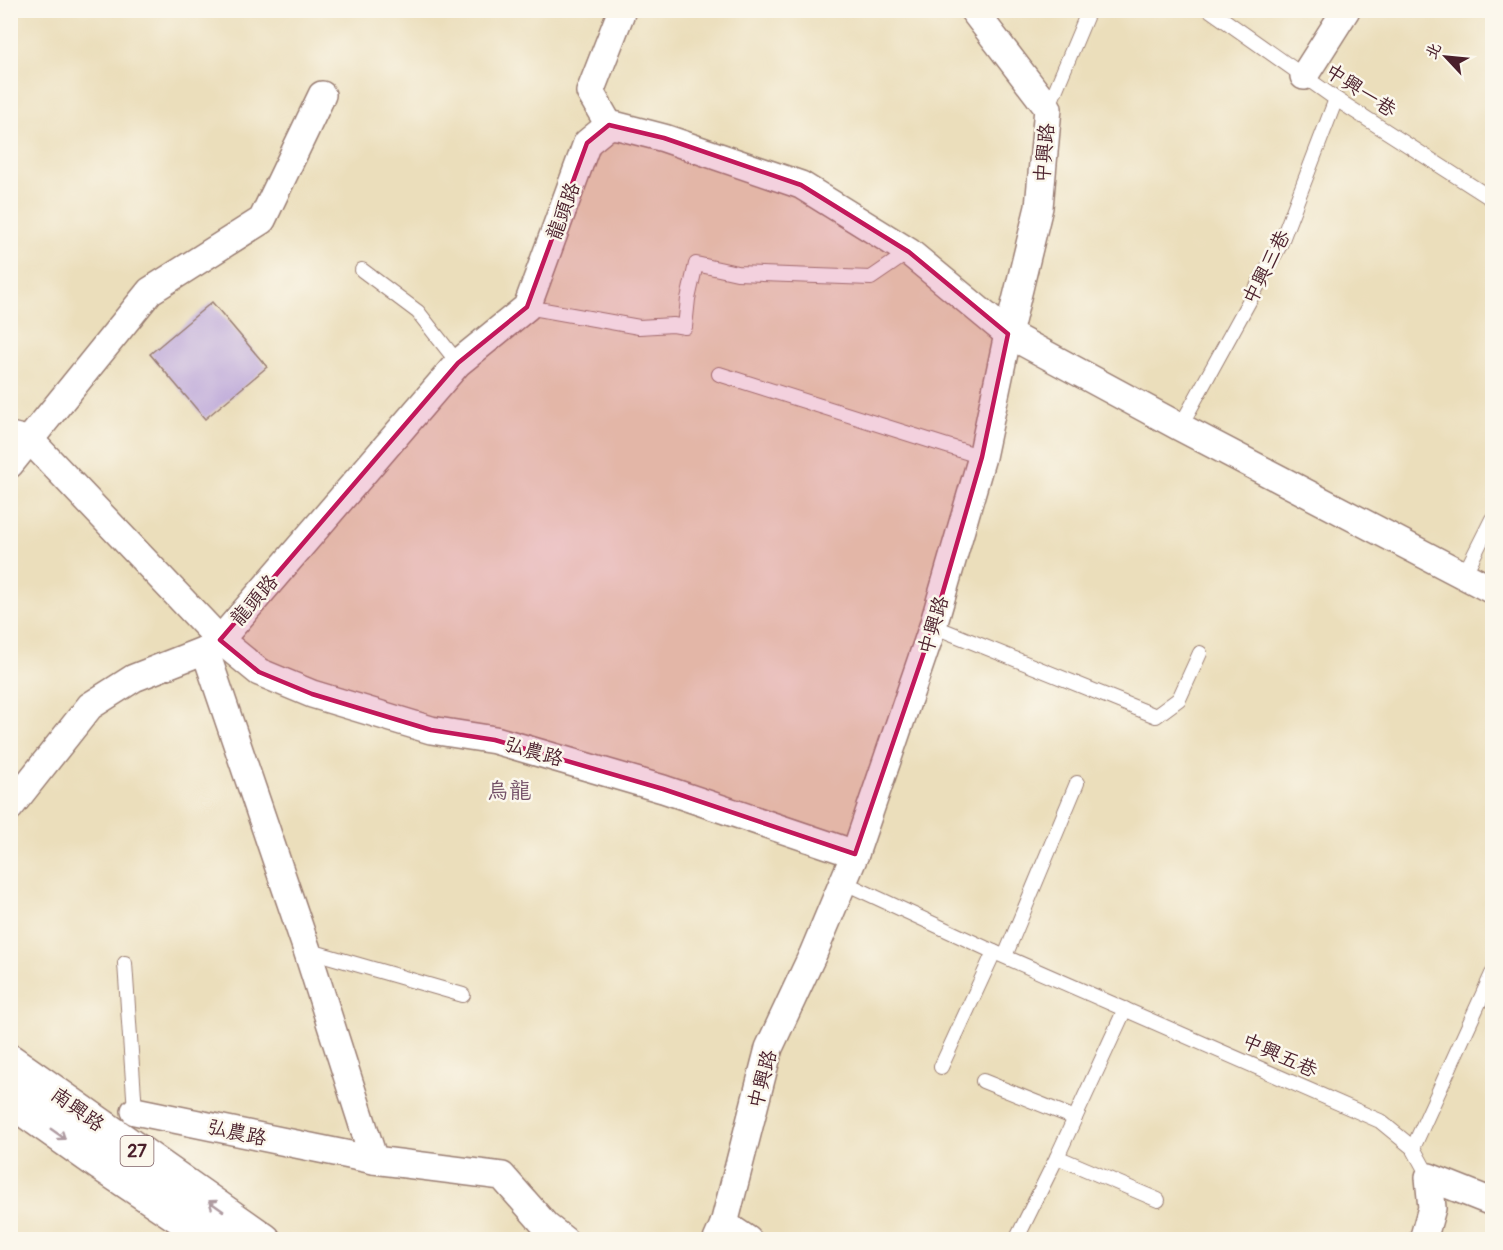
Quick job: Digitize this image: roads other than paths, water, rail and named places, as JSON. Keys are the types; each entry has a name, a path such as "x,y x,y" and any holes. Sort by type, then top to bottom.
{"main road":[{"name":"南興路","path":"10,1061 113,1142 264,1239"},
{"name":"南興路","path":"10,1100 113,1142 214,1239"}],"street":[{"path":"622,10 590,92 609,125 664,138 801,185 909,252 1008,334 1492,590"},
{"name":"中興路","path":"720,1232 770,1048 855,854 933,626 982,457 1008,334 1039,207 1048,108 973,10"},
{"path":"1304,76 1346,10"},
{"path":"10,464 21,438 150,291 262,220 322,95"},
{"name":"龍頭路","path":"10,807 90,706 134,678 212,645 458,363 527,307 587,143 609,125"},
{"name":"龍頭路","path":"21,438 212,645"},
{"path":"212,645 374,1160"},
{"name":"弘農路","path":"212,645 259,672 312,694 430,730 495,740 663,789 855,854"},
{"name":"弘農路","path":"113,1142 374,1160 502,1176 546,1226 564,1239"},
{"path":"1423,1239 1432,1208 1429,1177 1492,1202"},
{"path":"720,1232 748,1239"}],"lane":[{"path":"1048,108 1089,10"},
{"name":"中興一巷","path":"1210,10 1336,99 1492,199"},
{"name":"中興三巷","path":"1180,427 1280,245 1336,99"},
{"path":"527,307 639,327 673,325 685,327 688,299 696,264 737,273 871,279 909,252"},
{"path":"362,270 418,312 458,363"},
{"path":"718,374 982,457"},
{"path":"1464,574 1492,519"},
{"path":"933,626 1156,716 1179,699 1200,653"},
{"path":"941,1067 999,954 1077,783"},
{"name":"中興五巷","path":"843,882 999,954 1380,1121 1413,1149 1429,1177"},
{"path":"307,950 463,995"},
{"path":"113,1142 125,963"},
{"path":"1413,1149 1492,974"},
{"path":"1016,1239 1057,1157 1125,1009"},
{"path":"983,1081 1075,1118"},
{"path":"1057,1157 1158,1200"}],"district":[{"name":"烏龍","path":"509,790"}]}
